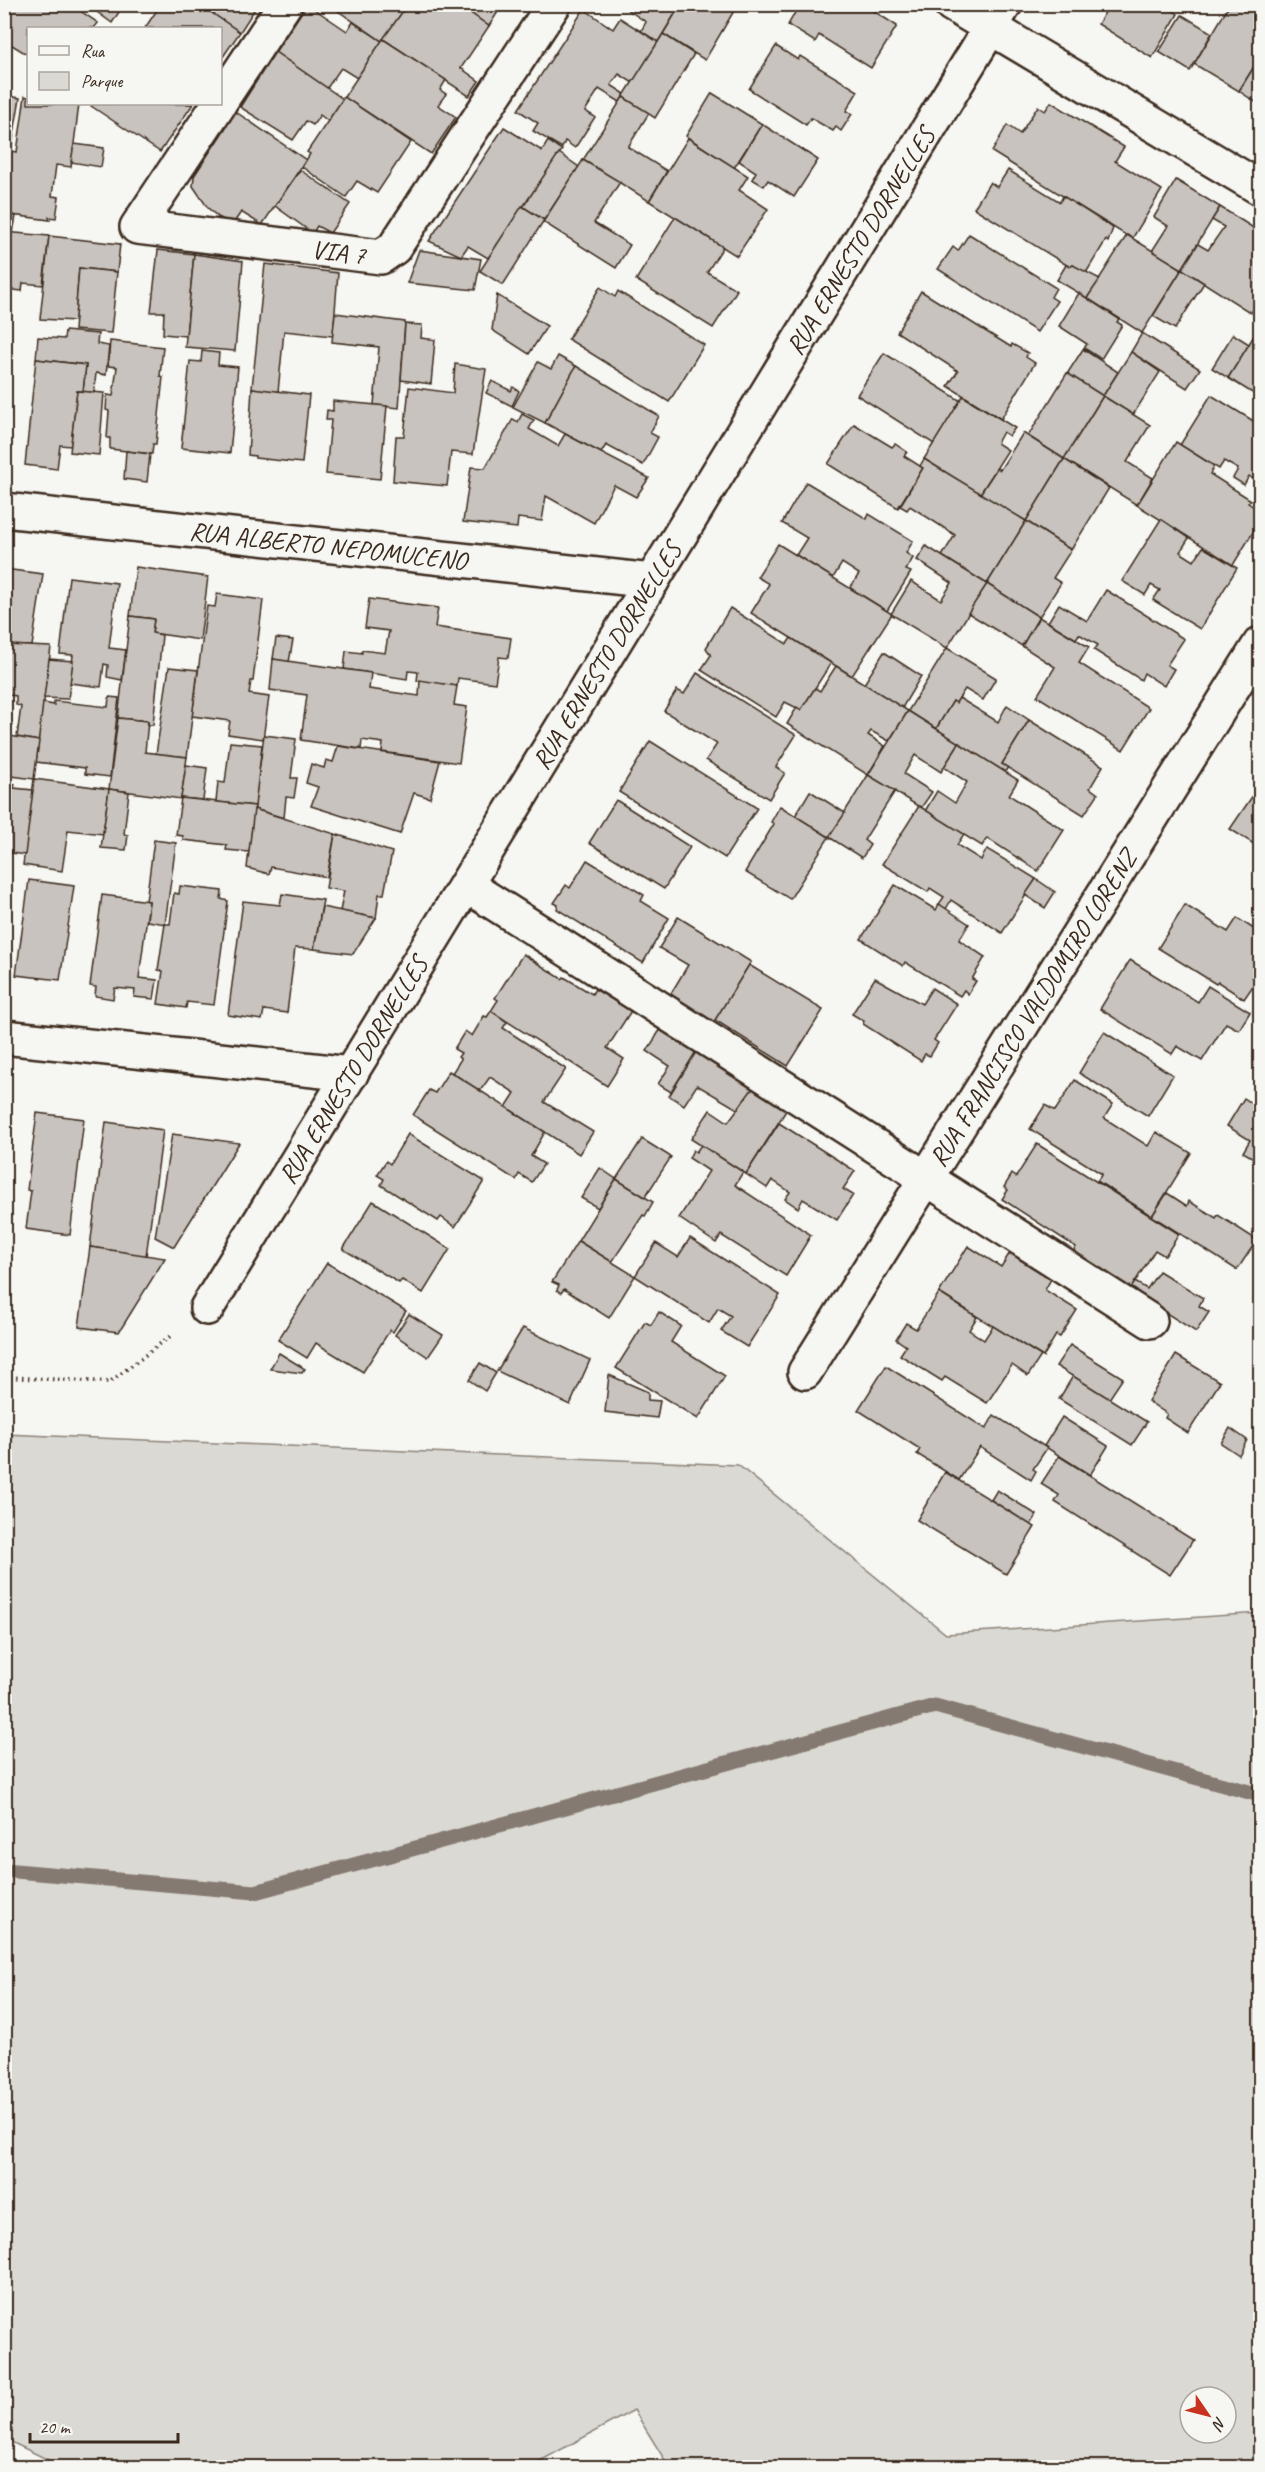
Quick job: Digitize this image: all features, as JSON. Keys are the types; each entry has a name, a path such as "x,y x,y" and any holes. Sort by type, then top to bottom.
{"street":[{"name":"VIA 7","path":"222,100 285,4"},
{"name":"VIA 7","path":"219,105 137,227 381,257 394,248 554,4"},
{"path":"951,4 998,16 1260,188"},
{"name":"RUA ERNESTO DORNELLES","path":"207,1308 998,16"},
{"name":"RUA ALBERTO NEPOMUCENO","path":"4,510 652,581"},
{"name":"RUA FRANCISCO VALDOMIRO LORENZ","path":"805,1372 1260,644"},
{"path":"466,885 1150,1322"},
{"path":"4,1037 351,1074"}],"path":[{"path":"4,1377 110,1382 207,1308"}],"green space":[{"path":"4,1434 738,1465 946,1634 1260,1613 1260,2467 669,2467 634,2410 529,2467 63,2467 5,2439"}],"building":[{"path":"4,4 70,4 98,23 95,27 27,27 27,54 4,40"},
{"path":"86,4 124,4 112,23"},
{"path":"161,4 199,4 240,32 222,58 222,27 146,27"},
{"path":"199,4 258,4 240,32"},
{"path":"307,4 347,31 353,22 382,41 357,78 341,68 327,88 275,52"},
{"path":"328,4 408,4 382,41"},
{"path":"408,4 458,4 489,26 461,68 479,81 469,96 383,39"},
{"path":"458,4 503,4 489,26"},
{"path":"619,4 681,4 658,42 641,31 646,22"},
{"path":"681,4 738,4 705,60 663,34"},
{"path":"800,4 863,4 897,26 871,68 819,35 815,42 788,25"},
{"path":"1110,4 1163,4 1178,14 1152,58 1098,24"},
{"path":"1230,4 1257,4 1260,7 1260,57 1239,91 1194,64"},
{"path":"584,9 613,29 620,18 658,42 633,83 619,74 611,85 625,94 620,102 599,89 585,111 595,117 575,148 565,141 562,148 533,131 538,123 518,110"},
{"path":"1182,15 1212,33 1190,71 1159,52"},
{"path":"663,34 694,54 655,118 623,97"},
{"path":"383,39 446,80 440,90 446,94 438,105 456,117 431,154 344,97"},
{"path":"776,46 798,60 800,56 858,91 846,111 852,114 841,131 836,127 833,131 811,118 806,125 749,89"},
{"path":"275,52 343,99 328,121 320,115 313,125 306,121 293,140 240,107"},
{"path":"1260,57 1260,98 1257,103 1239,91"},
{"path":"712,93 762,124 734,168 686,136"},
{"path":"7,96 20,98 11,151 4,150 4,99"},
{"path":"25,96 27,97 27,105 79,105 71,167 56,165 52,196 59,197 56,218 49,217 50,220 4,214 5,154 6,150 17,152"},
{"path":"344,97 411,142 377,193 357,181 346,197 302,167 310,154 307,152"},
{"path":"623,97 649,113 628,147 667,171 649,201 583,160"},
{"path":"1051,102 1124,147 1115,161 1162,190 1132,239 992,152 1007,125 1020,134 1038,106 1045,111"},
{"path":"92,105 192,105 160,152"},
{"path":"236,112 306,160 262,225 241,212 233,224 218,217 208,208 193,186 194,176"},
{"path":"762,124 818,160 794,197 768,180 764,186 752,179 756,172 739,161"},
{"path":"504,127 542,151 548,141 562,150 488,258 468,246 461,256 429,241"},
{"path":"688,138 748,176 739,190 768,209 737,256 649,201"},
{"path":"74,144 104,148 101,167 71,162"},
{"path":"559,153 579,167 544,220 523,207"},
{"path":"583,160 620,182 594,223 630,245 616,268 543,222"},
{"path":"300,170 350,204 330,233 317,226 311,232 275,206"},
{"path":"1008,170 1060,202 1063,196 1113,228 1108,242 1106,240 1086,273 1073,265 1070,267 974,208 990,182 997,187"},
{"path":"1176,180 1220,207 1182,269 1152,251 1168,226 1154,217"},
{"path":"522,206 544,220 503,285 480,271"},
{"path":"1220,207 1260,232 1260,297 1251,313 1182,269 1198,244 1208,250 1224,227 1212,220"},
{"path":"4,214 16,216 13,233 4,232"},
{"path":"675,217 723,247 707,272 737,290 713,328 636,280"},
{"path":"4,232 49,236 43,285 23,283 22,291 4,289"},
{"path":"969,234 1056,288 1051,297 1057,301 1037,332 938,269 953,247 958,251"},
{"path":"1127,235 1182,269 1142,333 1087,298"},
{"path":"49,236 120,244 117,272 79,268 75,321 40,319"},
{"path":"158,250 194,254 186,336 163,334 164,312 151,312"},
{"path":"419,250 481,259 475,290 407,283"},
{"path":"194,254 243,261 235,351 185,347"},
{"path":"265,264 338,273 333,336 284,331 278,392 252,388"},
{"path":"1066,265 1070,267 1073,265 1100,279 1087,298 1057,280"},
{"path":"79,268 117,272 111,333 74,330"},
{"path":"1182,269 1204,283 1175,329 1153,316"},
{"path":"600,287 615,297 618,291 704,345 669,402 568,339"},
{"path":"921,291 1011,347 1012,344 1028,353 1026,357 1035,363 1001,419 948,386 958,371 897,332"},
{"path":"1079,293 1119,319 1117,322 1122,325 1101,359 1084,348 1087,344 1059,326"},
{"path":"497,295 547,326 529,354 492,330"},
{"path":"335,313 405,322 399,408 374,405 379,347 332,342"},
{"path":"405,324 422,325 421,338 435,340 431,384 401,380"},
{"path":"1260,326 1260,394 1259,397 1228,378"},
{"path":"65,331 98,334 97,344 109,346 106,375 96,373 94,393 83,391 86,365 36,359 38,337 64,339"},
{"path":"1142,333 1200,369 1187,388 1131,352"},
{"path":"1233,334 1249,344 1228,378 1212,368"},
{"path":"110,341 163,347 160,376 163,377 156,444 153,444 152,454 110,449 110,438 107,438 109,411 106,410 107,395 113,396 117,367 108,366"},
{"path":"1083,349 1118,372 1103,396 1067,374"},
{"path":"202,351 219,353 218,365 238,367 230,453 181,448 190,361 201,362"},
{"path":"1131,352 1160,372 1133,415 1103,396"},
{"path":"884,353 961,401 934,444 857,395"},
{"path":"558,356 576,366 545,423 513,407 538,362 551,369"},
{"path":"36,359 86,365 83,391 77,391 71,446 60,445 57,469 25,465"},
{"path":"455,364 486,369 473,454 451,452 447,486 393,481 396,436 404,436 409,387 453,393"},
{"path":"576,366 659,416 650,433 658,437 643,465 606,445 601,453 545,423"},
{"path":"1067,373 1103,396 1064,459 1028,436"},
{"path":"492,381 511,391 513,387 519,391 512,406 486,393"},
{"path":"252,388 309,395 302,463 255,458 255,456 248,455"},
{"path":"77,391 104,393 99,455 70,452"},
{"path":"1211,395 1260,425 1260,484 1249,476 1244,485 1233,478 1238,469 1224,461 1219,469 1180,445"},
{"path":"963,396 1015,428 1009,436 1003,432 997,443 1008,450 980,494 924,459"},
{"path":"1103,396 1150,425 1127,462 1153,478 1137,505 1064,459"},
{"path":"333,401 387,406 380,479 326,474 331,420 326,420 327,410 333,411"},
{"path":"522,414 534,420 529,429 558,446 565,434 649,478 636,497 614,485 594,523 546,496 542,521 518,518 517,528 463,522 471,467 485,468 513,419 518,422"},
{"path":"854,424 892,447 895,444 907,452 904,456 923,468 898,508 828,464"},
{"path":"1023,433 1064,459 1026,521 980,494 997,468 1000,470"},
{"path":"1176,442 1214,466 1210,474 1251,500 1248,503 1260,511 1260,521 1233,565 1137,505"},
{"path":"126,451 150,454 147,482 124,479"},
{"path":"924,459 1026,521 987,584 942,556 955,535 910,506 907,510 900,506 923,468 920,466"},
{"path":"1064,459 1109,488 1071,550 1026,521"},
{"path":"806,482 867,519 869,514 913,541 906,553 913,558 906,570 911,572 887,611 850,588 859,574 842,563 833,578 796,555 807,538 782,523"},
{"path":"1161,519 1189,538 1180,552 1194,561 1203,547 1237,568 1200,629 1153,600 1160,590 1151,585 1145,595 1122,581"},
{"path":"1026,521 1071,550 1053,578 1061,583 1039,617 987,584"},
{"path":"778,544 892,614 852,676 751,613 769,584 757,577"},
{"path":"926,546 987,584 947,648 891,614 911,581 941,600 952,583 917,560"},
{"path":"136,567 208,577 200,640 152,633 154,619 130,616"},
{"path":"4,569 43,574 32,646 4,645"},
{"path":"69,577 117,583 109,648 126,650 122,680 107,677 108,665 104,664 101,687 70,683 73,655 60,654"},
{"path":"987,584 1039,617 1022,646 968,613"},
{"path":"1106,590 1184,639 1167,665 1174,669 1164,686 1144,673 1141,680 1094,650 1098,645 1079,634 1076,639 1048,622 1059,604 1087,621"},
{"path":"217,594 263,600 253,681 251,681 249,694 269,697 263,739 228,734 230,721 192,716 207,606 215,607"},
{"path":"369,599 438,608 435,627 511,638 508,658 499,657 495,683 458,678 457,686 417,681 418,672 408,671 407,679 344,669 346,651 362,653 362,650 385,653 389,631 365,628"},
{"path":"730,608 787,644 791,638 831,663 801,710 785,702 776,717 701,670 711,655 706,648"},
{"path":"130,616 154,619 152,633 162,635 153,725 148,725 148,721 118,718"},
{"path":"1039,617 1089,647 1079,663 1149,708 1123,750 1037,696 1055,667 1022,646"},
{"path":"276,638 293,640 289,662 273,659"},
{"path":"4,645 51,647 39,741 17,737 21,706 16,705 16,696 4,694"},
{"path":"947,648 996,678 983,700 965,689 956,703 953,701 936,729 908,711"},
{"path":"884,652 921,676 902,708 864,684"},
{"path":"49,659 73,661 68,699 44,698"},
{"path":"273,659 371,673 369,689 419,696 420,680 457,686 454,705 467,707 459,763 382,752 383,743 362,740 361,749 301,740 307,695 270,690"},
{"path":"836,666 908,711 889,741 871,731 868,735 885,746 868,775 787,724 797,707 801,710 815,688 820,691"},
{"path":"169,667 198,670 187,757 156,754"},
{"path":"697,673 796,735 776,767 785,773 769,799 706,760 717,744 664,711 677,690 684,694"},
{"path":"109,697 119,698 110,777 85,774 85,768 36,762 43,703 54,705 54,701 108,707"},
{"path":"959,698 998,722 1007,705 1029,720 1002,764 1008,767 1005,772 936,729 953,701 956,703"},
{"path":"908,711 959,743 941,772 915,755 904,774 932,792 921,808 868,775"},
{"path":"118,718 148,721 145,752 187,757 181,799 109,789"},
{"path":"1029,720 1103,766 1090,788 1098,794 1084,815 1002,764"},
{"path":"4,735 39,741 34,779 4,775"},
{"path":"264,735 296,739 291,778 297,778 294,798 286,797 284,818 254,809"},
{"path":"650,741 757,808 725,858 619,792"},
{"path":"230,742 262,745 255,806 216,802 218,782 225,783"},
{"path":"959,743 1018,780 1009,795 1064,830 1038,871 987,838 982,846 925,811 937,791 955,803 967,782 944,767"},
{"path":"338,746 440,761 430,798 414,793 400,834 311,806 318,787 306,783 311,764 324,768 326,760 333,762"},
{"path":"186,765 207,768 203,800 181,798"},
{"path":"868,775 895,791 864,840 870,845 862,858 829,837"},
{"path":"34,779 109,789 103,834 68,830 62,871 23,865"},
{"path":"4,783 15,784 14,788 33,790 25,855 4,852"},
{"path":"1260,785 1260,848 1230,829"},
{"path":"109,789 129,792 124,834 128,835 126,850 101,848"},
{"path":"810,791 845,813 829,837 795,816"},
{"path":"181,798 255,806 249,852 226,850 227,845 183,840 183,836 176,835"},
{"path":"616,800 690,847 664,889 589,843"},
{"path":"780,806 829,837 790,899 745,872 774,824 771,822"},
{"path":"919,806 964,834 957,845 981,860 987,849 1036,879 1002,933 951,900 946,909 939,904 944,897 930,888 928,892 882,864"},
{"path":"254,809 335,834 327,877 271,867 269,874 247,868"},
{"path":"335,834 392,852 384,894 379,894 376,918 340,911 344,891 326,888"},
{"path":"154,840 176,843 165,924 147,921 149,901 146,901"},
{"path":"587,860 644,895 641,901 669,918 643,963 557,909 558,905 554,903 566,885 570,888"},
{"path":"1036,879 1055,892 1045,908 1025,895"},
{"path":"29,880 74,886 60,980 16,975"},
{"path":"895,885 936,910 939,904 969,924 959,940 985,957 972,979 976,981 968,994 964,990 960,996 905,962 903,966 861,939"},
{"path":"180,886 222,891 221,899 228,901 214,1005 187,1002 186,1008 158,1004 163,971 158,970 165,924 170,924 174,893 179,894"},
{"path":"282,894 323,900 314,949 295,948 287,1013 264,1010 262,1020 228,1015 243,901 280,905"},
{"path":"102,895 149,901 139,978 157,980 154,999 134,997 135,990 115,988 113,999 95,996 96,987 90,986"},
{"path":"1185,905 1228,932 1237,918 1260,933 1260,977 1254,973 1252,977 1257,980 1244,999 1158,948"},
{"path":"322,907 376,918 353,954 314,949"},
{"path":"678,917 751,962 711,1027 667,1000 688,965 659,948"},
{"path":"523,954 562,979 564,977 592,994 595,989 631,1011 607,1048 624,1059 607,1086 491,1011 498,1000 495,998"},
{"path":"1130,960 1198,1002 1208,986 1250,1012 1239,1030 1226,1023 1202,1061 1177,1046 1172,1054 1100,1009"},
{"path":"749,965 823,1010 788,1066 715,1020"},
{"path":"875,978 922,1004 932,988 957,1004 934,1040 938,1043 930,1056 925,1054 921,1061 863,1024 864,1021 852,1014"},
{"path":"491,1011 507,1022 503,1028 566,1069 544,1102 593,1132 579,1154 506,1107 515,1093 490,1077 480,1091 452,1073 461,1059 458,1057 461,1053 454,1049 465,1031 472,1036 484,1016 487,1017"},
{"path":"660,1030 696,1052 671,1092 658,1084 670,1066 647,1051"},
{"path":"1104,1032 1173,1075 1148,1116 1079,1073"},
{"path":"696,1052 753,1088 739,1110 697,1085 684,1105 669,1096"},
{"path":"449,1071 545,1132 531,1156 544,1164 532,1182 519,1174 516,1180 413,1115 429,1090 435,1093"},
{"path":"1075,1080 1113,1104 1104,1118 1148,1146 1156,1132 1191,1153 1152,1216 1097,1181 1102,1174 1030,1129 1045,1105 1055,1111"},
{"path":"753,1088 787,1109 746,1174 691,1139 710,1110 728,1122"},
{"path":"1244,1098 1260,1109 1260,1155 1257,1160 1243,1152 1250,1140 1227,1126"},
{"path":"37,1113 84,1119 70,1235 26,1229 31,1191 27,1190"},
{"path":"4,1121 10,1121 4,1164"},
{"path":"106,1122 163,1130 146,1256 90,1247"},
{"path":"779,1123 855,1171 843,1189 853,1195 837,1220 803,1199 798,1208 785,1199 790,1192 772,1180 767,1188 746,1174"},
{"path":"172,1134 239,1143 174,1247 155,1237"},
{"path":"408,1134 484,1181 455,1227 441,1217 438,1221 381,1185 384,1179 377,1175 386,1161 390,1164"},
{"path":"642,1139 671,1157 645,1197 616,1179"},
{"path":"1037,1144 1179,1234 1165,1256 1155,1250 1130,1290 1072,1254 1076,1247 1002,1199 1008,1190 1004,1187 1012,1174 1016,1177"},
{"path":"701,1145 743,1172 735,1185 811,1235 786,1276 721,1235 716,1243 679,1218 709,1171 689,1158 693,1150 696,1152"},
{"path":"600,1168 616,1179 598,1208 581,1198"},
{"path":"616,1179 653,1202 612,1262 578,1241"},
{"path":"1167,1193 1187,1206 1189,1201 1216,1218 1218,1215 1257,1240 1237,1270 1152,1216"},
{"path":"373,1201 450,1249 423,1293 402,1280 399,1283 343,1249"},
{"path":"690,1238 780,1295 747,1347 721,1331 731,1316 718,1308 709,1323 635,1276 656,1243 678,1257"},
{"path":"578,1241 635,1276 609,1318 564,1289 561,1293 557,1290 559,1285 552,1282"},
{"path":"968,1246 1001,1267 1011,1251 1052,1277 1045,1290 1077,1310 1060,1337 1056,1335 1043,1357 939,1293"},
{"path":"90,1247 165,1258 119,1332 79,1327"},
{"path":"327,1263 406,1311 393,1332 390,1330 363,1372 316,1343 307,1358 278,1340"},
{"path":"1159,1271 1203,1298 1199,1306 1209,1312 1196,1332 1130,1290 1135,1282 1147,1289"},
{"path":"939,1293 977,1317 969,1330 984,1340 993,1326 1041,1356 1028,1376 1012,1365 987,1403 945,1377 942,1381 900,1355 906,1346 896,1339 906,1323 916,1329"},
{"path":"659,1312 681,1326 671,1342 725,1376 698,1419 616,1368 645,1322 651,1325"},
{"path":"409,1314 443,1335 428,1357 395,1335"},
{"path":"523,1328 590,1360 570,1405 497,1371"},
{"path":"1070,1345 1123,1378 1109,1399 1056,1366"},
{"path":"279,1353 305,1369 302,1373 270,1369"},
{"path":"1176,1355 1220,1382 1188,1433 1165,1418 1167,1414 1148,1401"},
{"path":"480,1363 496,1373 485,1391 469,1380"},
{"path":"886,1366 986,1429 994,1415 1047,1448 1033,1469 1036,1471 1031,1480 980,1447 959,1480 917,1454 920,1449 858,1410"},
{"path":"609,1375 648,1392 648,1400 660,1401 657,1418 605,1412"},
{"path":"1073,1376 1147,1422 1132,1445 1059,1399"},
{"path":"1062,1417 1108,1446 1090,1475 1044,1446"},
{"path":"1230,1428 1247,1440 1239,1455 1221,1443"},
{"path":"1059,1456 1193,1540 1170,1575 1055,1502 1059,1495 1041,1484"},
{"path":"945,1472 1035,1527 1006,1574 917,1520"},
{"path":"997,1490 1037,1515 1031,1525 991,1500"}],"waterway":[{"path":"4,1870 255,1892 935,1706 1260,1795"}]}
